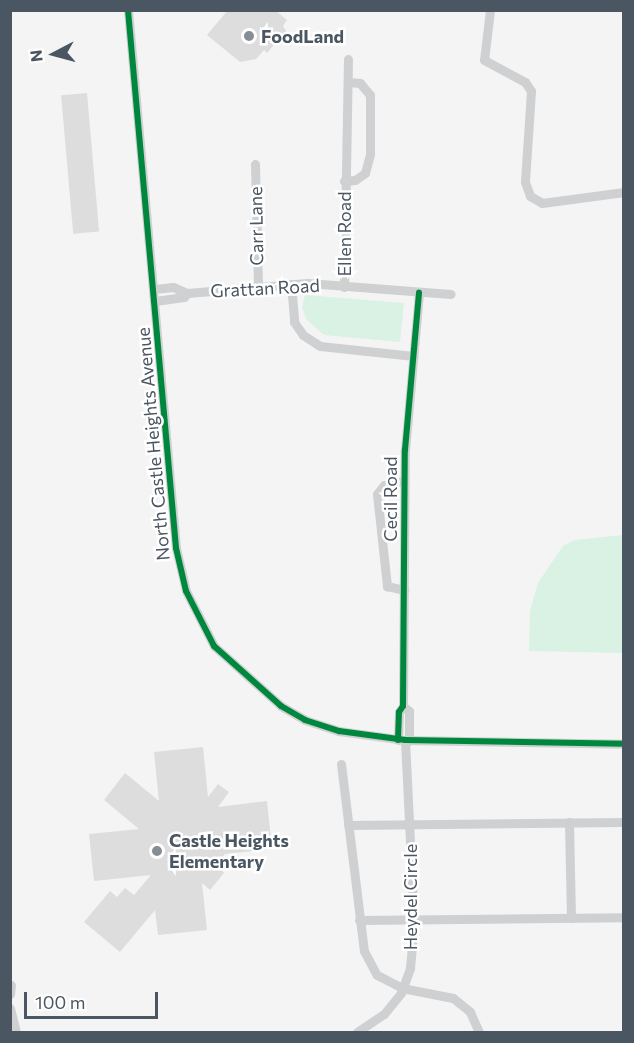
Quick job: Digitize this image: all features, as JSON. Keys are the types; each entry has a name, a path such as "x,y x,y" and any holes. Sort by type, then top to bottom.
{"street":[{"name":"North Castle Heights Avenue","path":"128,10 176,548 186,591 204,632 237,669 291,713 339,731 404,740 624,744"},
{"path":"490,10 484,60 525,82 531,91 525,182 530,196 542,203 624,192"},
{"name":"Ellen Road","path":"344,287 344,181 348,60"},
{"name":"Ellen Road","path":"344,181 355,180 365,173 370,154 370,95 360,83 348,82"},
{"name":"Carr Lane","path":"255,164 258,288"},
{"path":"291,284 294,322 303,335 320,346 413,356"},
{"name":"Grattan Road","path":"187,293 291,284 451,294"},
{"path":"154,290 173,287 187,293 184,297 155,301"},
{"name":"Cecil Road","path":"404,706 404,481 419,293"},
{"name":"Cecil Road","path":"404,481 384,485 377,494 387,586 405,590"},
{"name":"Heydel Circle","path":"357,1032 384,1014 402,988 410,968 414,920 404,740 399,712 404,706"},
{"path":"341,764 364,951 377,975 402,988 453,998 470,1012 479,1032"},
{"path":"569,822 571,918"},
{"path":"348,825 624,822"},
{"path":"359,920 624,917"},
{"path":"10,994 11,985"},
{"path":"10,1008 16,1032"}],"green space":[{"path":"305,295 404,303 400,342 324,335 306,319 302,307"},
{"path":"623,535 623,653 529,651 530,611 538,583 563,546 574,540"}],"building":[{"name":"FoodLand","path":"228,10 275,10 287,20 283,26 289,36 283,44 278,40 267,53 264,50 256,59 240,62 207,35"},
{"path":"87,93 99,231 73,234 61,95"},
{"name":"Castle Heights Elementary","path":"203,747 208,797 218,784 229,792 218,807 267,801 272,849 225,854 217,863 224,873 210,890 202,883 207,930 158,935 155,910 120,952 84,922 110,891 117,897 125,888 134,895 151,875 94,881 89,834 139,829 104,800 125,773 159,801 154,752"}],"cycle path":[{"path":"128,10 176,548 186,591 214,646 281,706 305,720 339,731 405,740 624,744"},
{"path":"398,740 399,712 403,706 405,450 419,293"}],"place":[{"name":"FoodLand","path":"249,36"},
{"name":"Castle Heights Elementary","path":"157,851"}]}
